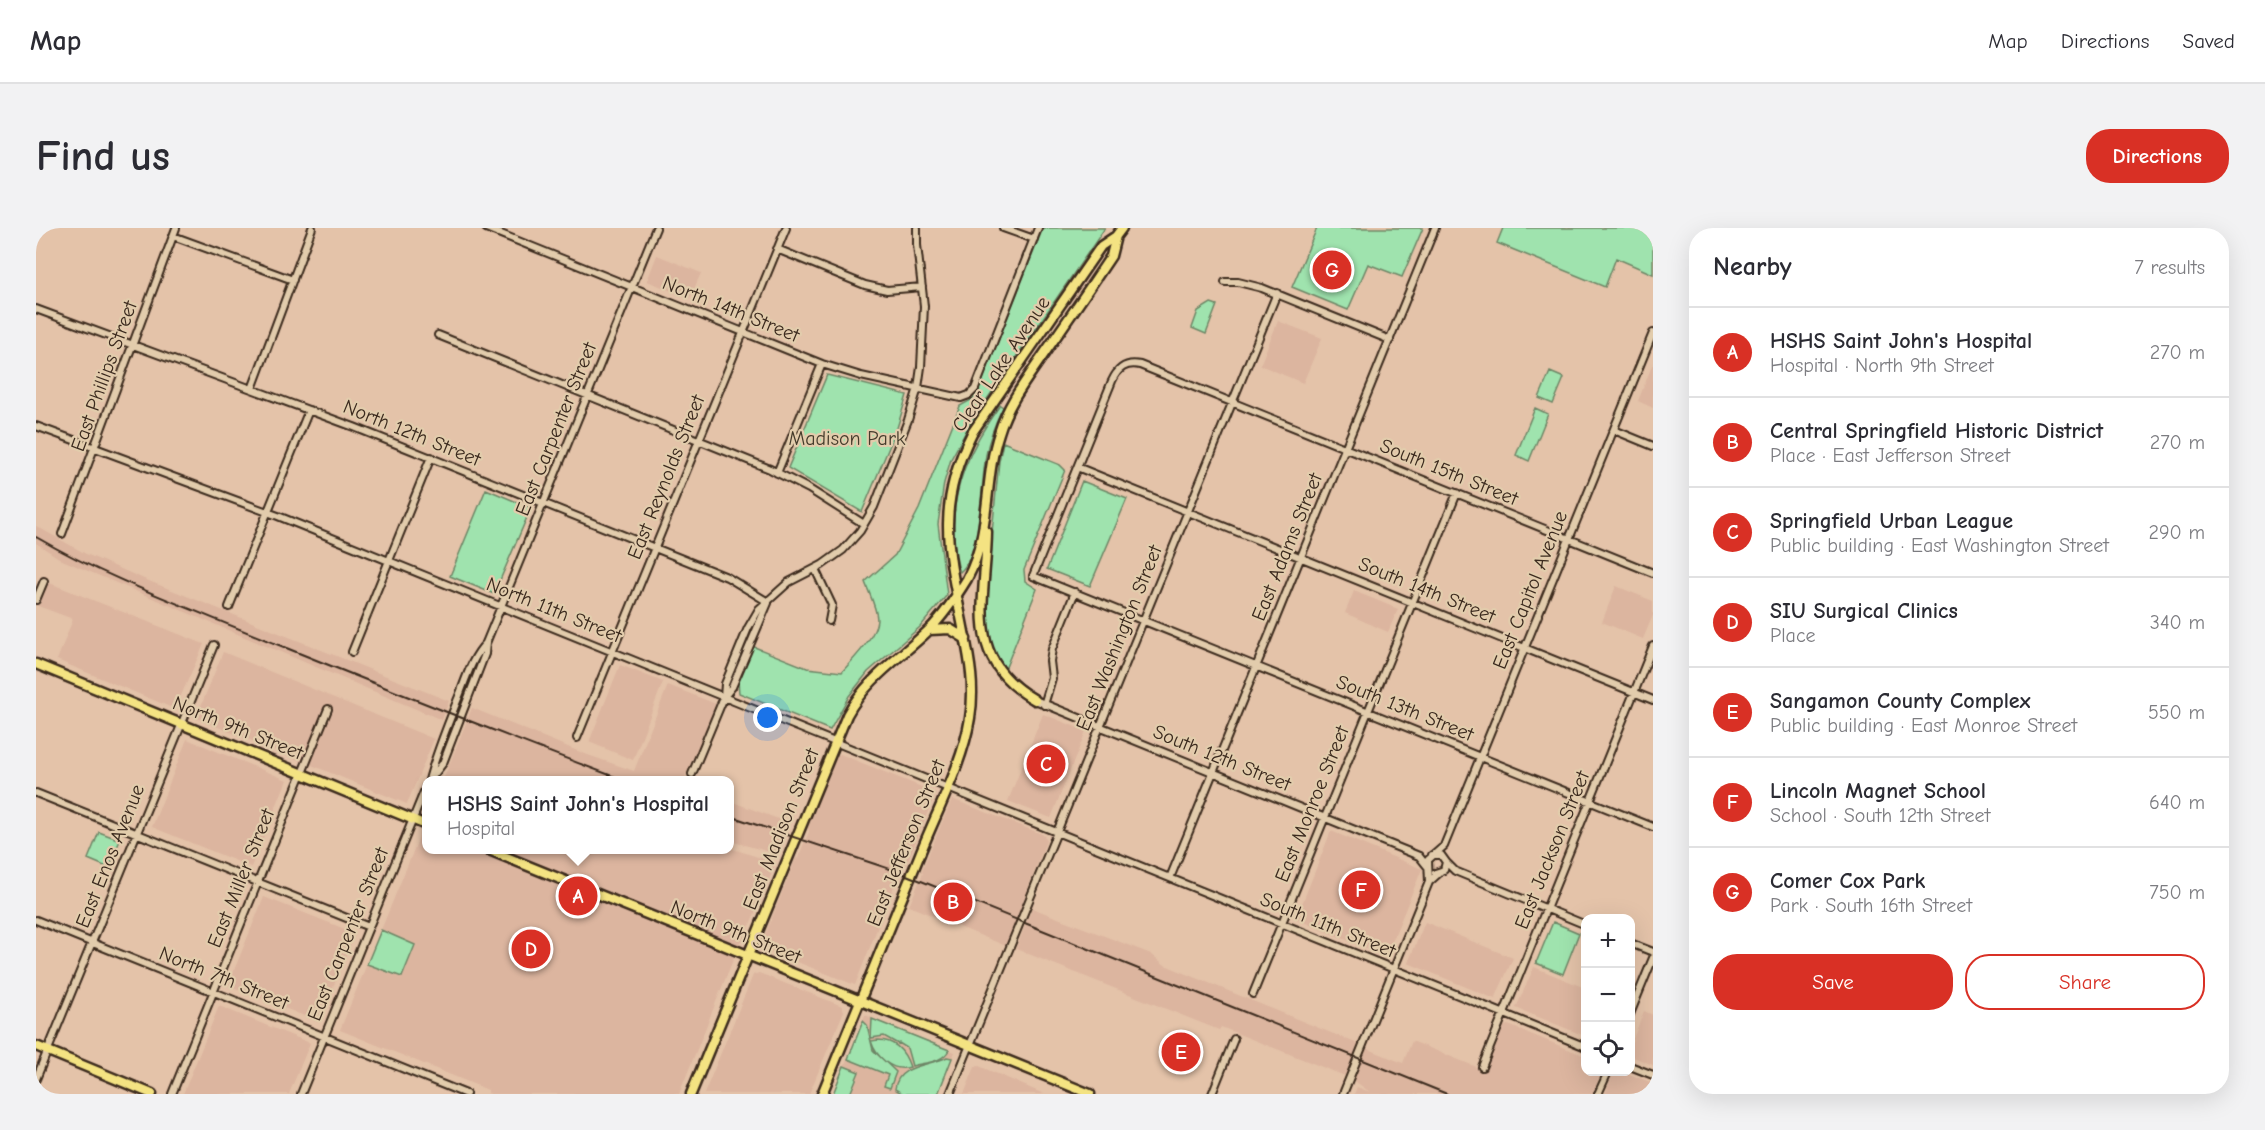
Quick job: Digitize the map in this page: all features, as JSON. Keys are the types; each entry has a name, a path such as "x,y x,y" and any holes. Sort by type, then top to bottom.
{"main road":[{"name":"Clear Lake Avenue","path":"957,595 949,553 947,518 950,490 959,460 972,434 1101,246 1116,236 1122,228"},
{"name":"Clear Lake Avenue","path":"957,595 968,576 981,544 995,447 1011,405 1111,256 1116,236"},
{"path":"988,495 987,552 981,612 982,631 990,655 1003,675 1017,689 1035,700"},
{"name":"East Madison Street","path":"690,1094 852,705 867,685 928,630 947,610 957,595"},
{"name":"East Jefferson Street","path":"822,1094 947,787 971,716 973,684 957,595"},
{"path":"928,630 950,629 966,639"},
{"name":"North 9th Street","path":"36,664 303,772 422,823"},
{"name":"North 9th Street","path":"501,854 1085,1093"},
{"path":"36,1046 152,1094"}],"street":[{"name":"East Phillips Street","path":"62,534 176,228"},
{"path":"252,389 312,228"},
{"name":"North 14th Street","path":"486,228 822,364 861,376 961,398 969,395 975,389 1034,239"},
{"name":"East Carpenter Street","path":"432,776 443,764 485,654 486,643 656,228"},
{"name":"East Reynolds Street","path":"577,738 786,228"},
{"path":"692,774 724,697 732,687 768,602 789,582 843,550 864,524 874,507 902,438 918,388 923,347 922,287 917,228"},
{"path":"1003,228 1034,239 1038,228"},
{"name":"East Adams Street","path":"1170,878 1435,228"},
{"path":"173,236 293,280"},
{"path":"777,249 865,285 887,290 922,287"},
{"path":"1225,282 1253,285 1277,293 1390,340"},
{"name":"East Washington Street","path":"951,1094 1277,293"},
{"name":"North 12th Street","path":"36,309 309,410 431,458 727,577 768,602"},
{"name":"East Capitol Avenue","path":"1444,846 1653,333"},
{"path":"438,335 777,472 864,524"},
{"path":"777,472 822,364"},
{"name":"South 15th Street","path":"1077,467 1116,373 1126,365 1140,365 1653,573"},
{"path":"230,607 309,410"},
{"name":"North 11th Street","path":"36,426 268,512 1058,833"},
{"path":"1614,430 1653,446"},
{"path":"352,652 431,458"},
{"path":"1077,467 1188,512"},
{"name":"South 13th Street","path":"1077,467 1033,576 1653,827"},
{"name":"East Monroe Street","path":"1253,994 1457,493"},
{"name":"South 14th Street","path":"1188,512 1653,700"},
{"path":"815,568 832,605 829,621"},
{"path":"36,600 44,581"},
{"path":"1044,705 1052,678 1050,661 1052,649 1075,592"},
{"name":"East Enos Avenue","path":"36,1079 214,645"},
{"name":"East Jackson Street","path":"1482,1067 1653,646"},
{"path":"1035,700 1101,727"},
{"name":"East Miller Street","path":"172,1094 328,709"},
{"name":"South 12th Street","path":"1101,727 1419,856 1428,867"},
{"path":"36,793 369,927"},
{"name":"East Carpenter Street","path":"301,1094 422,798"},
{"name":"South 11th Street","path":"1058,833 1581,1045"},
{"path":"1429,882 1428,867 1431,856 1444,846"},
{"path":"1343,1094 1429,882 1440,872 1445,861 1444,846"},
{"path":"1419,856 1438,854 1455,871 1581,923"},
{"path":"1428,867 1433,872 1455,871"},
{"name":"North 7th Street","path":"36,920 466,1094"},
{"path":"1635,945 1653,952"},
{"path":"1635,1002 1653,958"},
{"path":"1212,1094 1234,1039"},
{"path":"1635,1068 1653,1075"},
{"path":"1598,1094 1606,1076"}],"shaded area":[{"path":"657,255 701,273 690,298 647,281"},
{"path":"1278,321 1322,338 1303,383 1260,365"},
{"path":"1653,363 1653,408 1638,401"},
{"path":"36,526 86,554 144,579 449,701 442,720 62,560 36,543"},
{"path":"47,582 204,644 175,709 57,660 73,619 38,606"},
{"path":"1616,586 1653,601 1653,615 1643,639 1602,622"},
{"path":"1354,591 1398,609 1388,632 1345,613"},
{"path":"223,652 434,739 407,804 196,718"},
{"path":"620,665 663,682 633,760 589,742"},
{"path":"668,685 716,704 686,776 445,776 472,708 585,754 634,771"},
{"path":"1043,714 1086,731 1051,818 1008,801"},
{"path":"187,739 287,780 251,867 152,827"},
{"path":"840,754 935,794 906,866 903,865 901,868 898,882 896,881 855,985 760,947 796,858 799,859 809,832 808,827 837,756"},
{"path":"952,799 1042,834 1047,839 1006,946 909,906"},
{"path":"734,802 789,823 777,854 734,842"},
{"path":"422,830 422,854 734,854 734,849 776,863 743,941 741,940 679,1094 491,1094 488,1090 340,1030 367,964 400,977 413,943 381,930"},
{"path":"1331,831 1422,869 1386,956 1296,919"},
{"path":"264,897 355,933 319,1022 228,985"},
{"path":"1032,908 1151,954 1165,965 1358,1044 1345,1076 1221,1027 1219,1030 1016,949"},
{"path":"1425,922 1513,958 1495,999 1408,963"},
{"path":"1534,967 1581,986 1581,1034 1516,1008"},
{"path":"759,973 842,1006 844,1011 809,1094 704,1094 753,975"},
{"path":"219,1006 310,1043 289,1094 183,1094"},
{"path":"1644,1011 1653,1015 1653,1065 1635,1058 1635,1034"},
{"path":"865,1015 955,1052 938,1094 833,1094"},
{"path":"1508,1025 1581,1054 1581,1076 1600,1076 1592,1094 1354,1094 1357,1087 1370,1092 1353,1080 1366,1048 1403,1063 1412,1041 1484,1070 1504,1026"},
{"path":"979,1066 1044,1094 964,1094 975,1067"},
{"path":"1612,1076 1634,1076 1653,1083 1653,1094 1605,1094"}],"green space":[{"path":"1043,228 1105,228 970,424 951,459 944,483 938,524 947,595 920,627 868,672 849,696 830,730 739,693 738,680 752,646 807,668 842,672 873,633 877,615 865,582 895,555 919,509 960,406 973,399 978,392"},
{"path":"1317,228 1423,228 1402,277 1368,264 1348,310 1292,287"},
{"path":"1503,228 1653,228 1653,274 1616,258 1605,287 1497,243"},
{"path":"1211,303 1217,305 1206,334 1192,328 1198,311"},
{"path":"1550,372 1564,378 1553,404 1539,398"},
{"name":"Madison Park","path":"827,375 907,395 897,428 862,512 788,468"},
{"path":"1000,405 1003,407 986,455 976,535 967,563 960,572 954,540 955,503 959,485 980,436"},
{"path":"1535,408 1548,414 1529,461 1516,455"},
{"path":"1003,442 1060,465 1065,470 1024,570 1025,581 1037,589 1004,672 986,634 986,594 999,461"},
{"path":"1082,481 1127,499 1090,586 1047,569"},
{"path":"486,489 531,508 494,594 450,576"},
{"path":"99,832 120,840 109,868 88,859"},
{"path":"1553,922 1579,933 1563,974 1536,963"},
{"path":"381,930 415,945 402,977 367,964"},
{"path":"872,1019 949,1050 938,1060 912,1066 907,1048 884,1036 871,1038"},
{"path":"863,1021 867,1025 873,1050 896,1072 890,1088 884,1086 888,1075 848,1059"},
{"path":"871,1041 890,1042 899,1048 910,1067 897,1068 881,1058"},
{"path":"947,1057 952,1058 938,1094 903,1094 895,1089 897,1081 908,1070"},
{"path":"844,1066 859,1072 850,1094 833,1094"}],"railway":[{"path":"36,537 91,566 177,604 443,711 613,776"},
{"path":"734,817 899,872 1447,1094"}],"place":[{"name":"Comer Cox Park","path":"1332,270"},
{"name":"Springfield Urban League","path":"1046,764"},
{"name":"Lincoln Magnet School","path":"1361,890"},
{"name":"HSHS Saint John's Hospital","path":"578,896"},
{"name":"Central Springfield Historic District","path":"953,902"},
{"name":"SIU Surgical Clinics","path":"531,949"},
{"name":"Sangamon County Complex","path":"1181,1052"}]}
